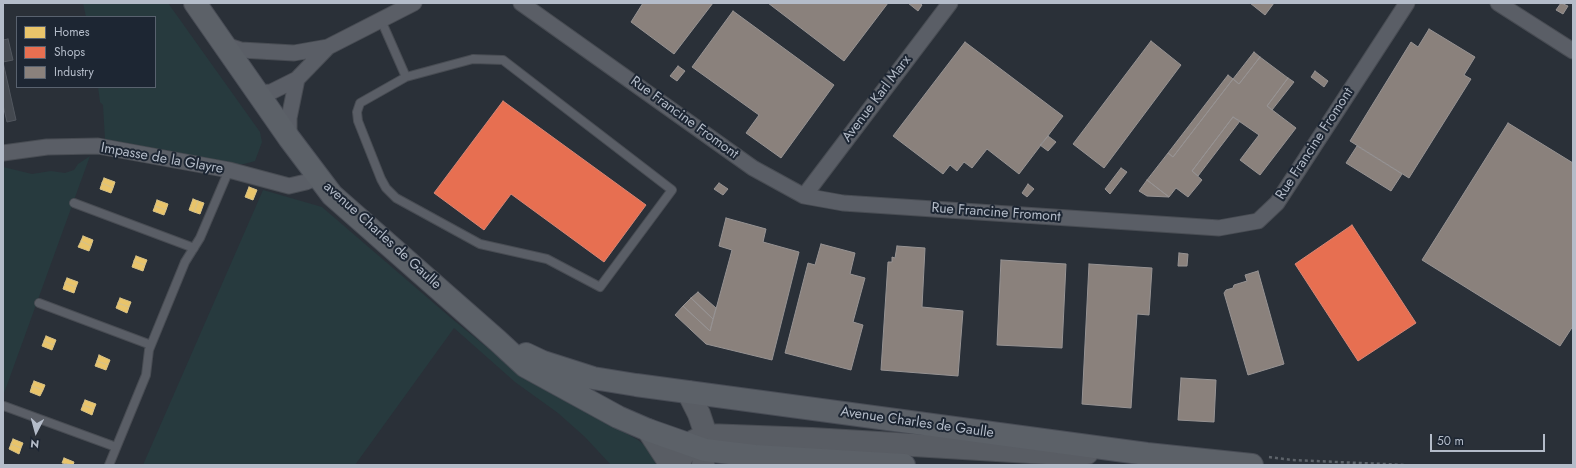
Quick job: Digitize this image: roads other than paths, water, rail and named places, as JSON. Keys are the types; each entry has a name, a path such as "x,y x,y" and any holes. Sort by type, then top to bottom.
{"main road":[{"name":"avenue Charles de Gaulle","path":"195,3 289,138 332,195 498,341 524,366 612,413 648,430 700,448"},
{"name":"avenue Charles de Gaulle","path":"498,341 543,362 593,378 688,392"},
{"name":"Avenue Charles de Gaulle","path":"688,392 1146,454 1260,461"},
{"path":"700,448 746,460 904,465"}],"street":[{"path":"223,44 241,50 294,53 328,47 414,3"},
{"name":"Avenue Karl Marx","path":"804,196 950,3"},
{"name":"Rue Francine Fromont","path":"524,4 753,168 804,196 842,203 1220,228 1258,221 1277,203 1407,3"},
{"path":"1498,3 1573,50"},
{"path":"258,93 271,92 297,79 328,47"},
{"path":"289,138 289,118 297,79"},
{"name":"Impasse de la Glayre","path":"3,154 47,148 98,146 229,170 289,186 306,182 318,177"},
{"path":"678,465 700,448 699,414 688,392"},
{"path":"648,430 671,465"},
{"name":"Avenue Charles de Gaulle","path":"700,448 812,439 1047,453 1146,454"}],"lane":[{"path":"381,20 406,77"},
{"path":"473,59 503,60 672,190 600,287 547,259 480,244 396,198 386,188 381,179 358,121 357,112 360,103 406,77 473,59"},
{"path":"109,465 146,375 151,345 185,262 200,238 229,170"},
{"path":"74,203 194,248"},
{"path":"39,303 151,345"},
{"path":"4,406 116,447"}]}
